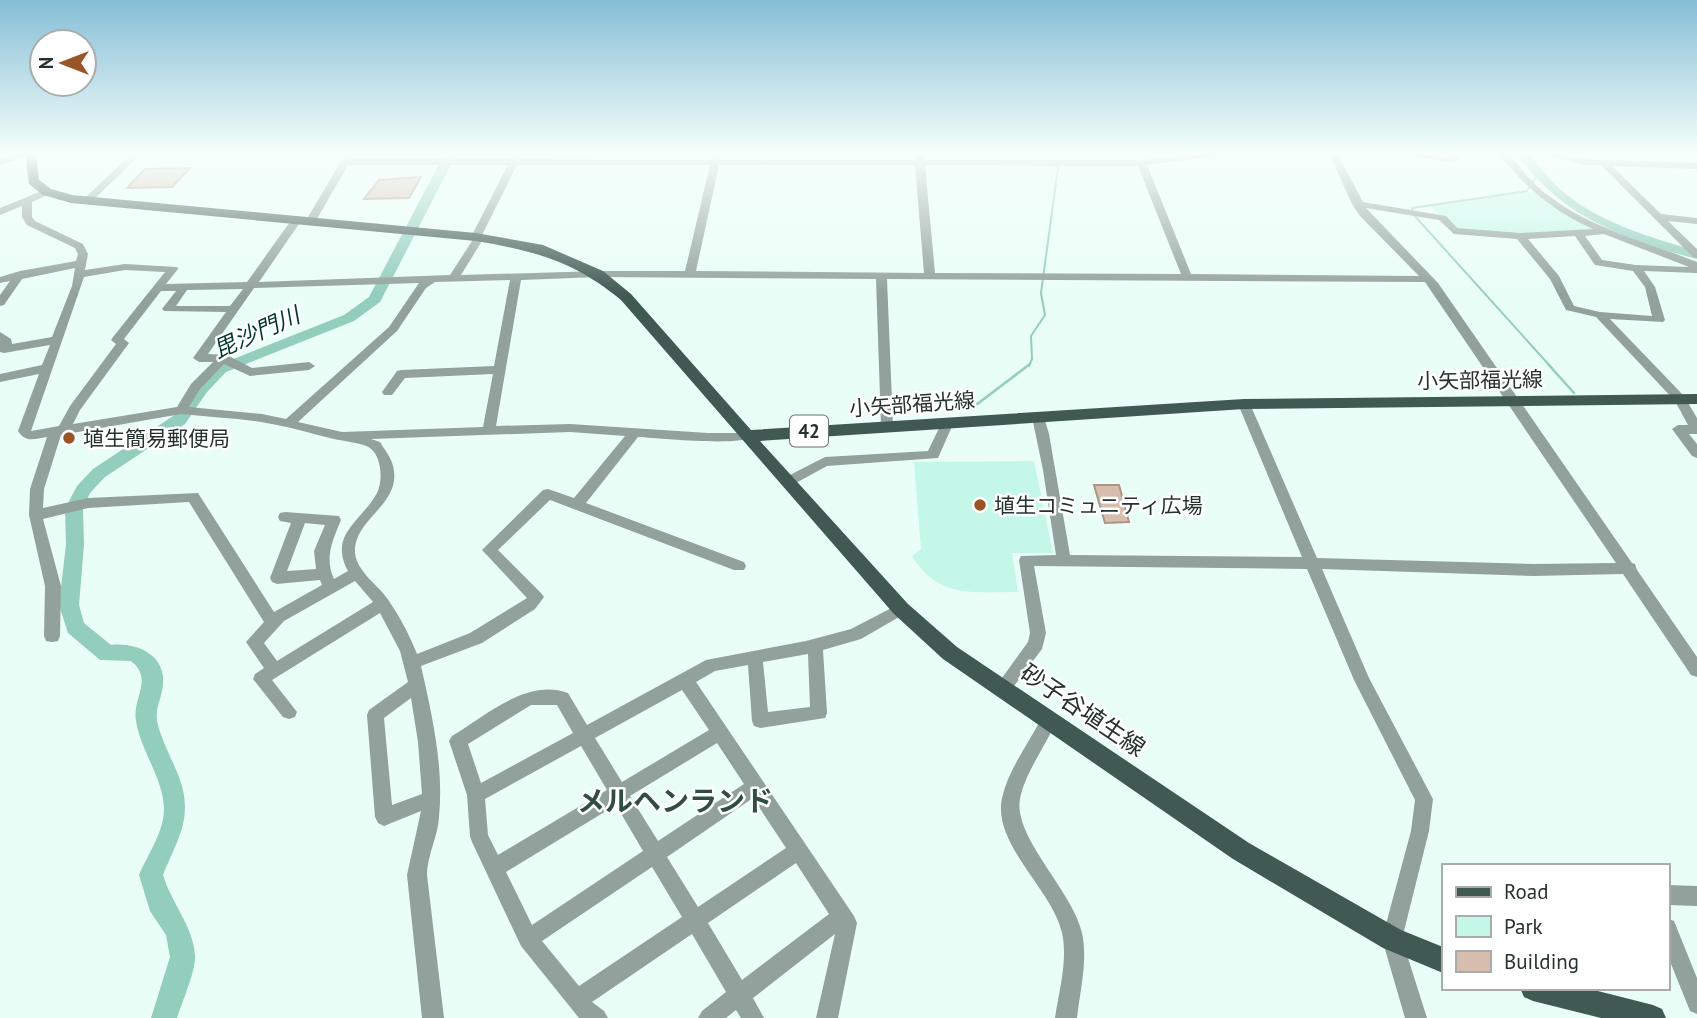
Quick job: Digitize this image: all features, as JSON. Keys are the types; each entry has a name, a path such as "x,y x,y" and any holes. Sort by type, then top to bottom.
{"main road":[{"path":"93,201 476,237 538,248 598,274 626,297 747,436"},
{"name":"小矢部福光線","path":"747,436 1244,404 1697,398"},
{"name":"砂子谷埴生線","path":"747,436 901,609 950,653 1241,851 1392,939 1442,960"},
{"path":"1541,990 1653,1018"}],"street":[{"path":"0,212 27,201 27,217 31,223 79,246 83,254 81,269 24,431 28,436 181,410 289,423 342,436 375,445 388,465 387,483 378,504 355,532 348,550 357,573 383,603 412,663 416,685 430,776 430,820 416,872 433,1018"},
{"path":"309,366 250,373 223,358 199,358 249,286 303,222 317,201"},
{"path":"454,278 477,241 476,237 495,201"},
{"path":"690,275 706,201"},
{"path":"924,201 930,276"},
{"path":"1157,201 1187,277"},
{"path":"1355,201 1428,279 1515,400 1697,670"},
{"path":"1554,201 1605,230 1697,268"},
{"path":"1644,201 1697,255"},
{"path":"1357,204 1440,214 1454,231 1520,236 1605,230"},
{"path":"1660,217 1697,221"},
{"path":"1578,233 1599,263 1636,268 1697,268"},
{"path":"1520,236 1555,278 1570,308 1600,315 1659,320 1650,287 1636,268"},
{"path":"0,279 20,274 81,269 173,269 117,340 123,343 59,431 37,489 36,514 53,586 52,636"},
{"path":"0,303 20,274"},
{"path":"158,288 598,274 1428,279"},
{"path":"881,275 887,426"},
{"path":"489,429 516,276"},
{"path":"289,423 393,329 422,286 433,279"},
{"path":"168,309 184,287"},
{"path":"142,309 233,309"},
{"path":"1600,315 1679,399 1697,429"},
{"path":"0,336 7,342 4,349 57,340"},
{"path":"181,410 195,387 223,358"},
{"path":"0,378 47,368"},
{"path":"388,392 401,374 499,370"},
{"path":"1244,404 1362,680 1424,799 1420,831 1392,939 1416,1018"},
{"path":"1038,417 1049,456 1049,478 1064,561"},
{"path":"789,481 825,462 933,455 948,422"},
{"path":"342,436 570,428 708,437 747,436"},
{"path":"1697,429 1678,429 1697,453"},
{"path":"576,505 635,432"},
{"path":"412,663 476,638 530,605 536,597 489,550 548,494 739,566"},
{"path":"36,514 88,503 193,497 273,623"},
{"path":"327,581 321,551 334,520 293,517 277,578 327,581 357,573"},
{"path":"1002,689 1036,644 1038,633 1026,561 1311,563 1532,570 1630,568"},
{"path":"275,670 254,642 273,623 327,581"},
{"path":"289,712 261,679 383,603"},
{"path":"476,795 712,665 815,645 855,634 901,609"},
{"path":"755,657 760,721 819,713 815,645"},
{"path":"685,680 847,923 827,1018"},
{"path":"416,685 375,715 384,817 430,799"},
{"path":"597,1018 588,1013 528,939 479,836 476,795 458,741 528,698 562,698 753,1018"},
{"path":"1048,722 1010,800 1012,821 1054,889 1072,932 1072,972 1066,1018"},
{"path":"494,868 720,732"},
{"path":"528,939 756,786"},
{"path":"578,1000 799,850"},
{"path":"1669,895 1697,896"},
{"path":"709,1018 842,916"},
{"path":"1669,933 1697,1004"}],"green space":[{"path":"1457,201 1548,201 1596,230 1533,232 1521,236 1455,231 1429,204"},
{"name":"埴生コミュニティ広場","path":"1034,461 1053,553 1012,553 1018,592 958,590 934,580 922,570 912,556 921,549 914,462"}],"building":[{"path":"1094,485 1119,485 1129,522 1105,523"}],"waterway":[{"name":"毘沙門川","path":"164,1018 183,957 177,931 159,902 151,875 169,835 175,810 171,786 148,730 146,711 153,679 151,671 138,655 128,652 107,654 75,627 69,605 75,544 74,509 83,490 99,473 179,420 202,388 221,369 349,318 375,299 426,201"},
{"path":"1030,364 1031,336 1045,315 1041,293 1054,201"},
{"path":"1463,201 1412,208 1413,214 1550,366"},
{"path":"1567,201 1610,225 1697,255"},
{"path":"972,408 1030,364"},
{"path":"1548,364 1574,393"}],"place":[{"name":"埴生簡易郵便局","path":"69,438"},
{"name":"埴生コミュニティ広場","path":"980,505"}],"district":[{"name":"メルヘンランド","path":"675,800"}]}
